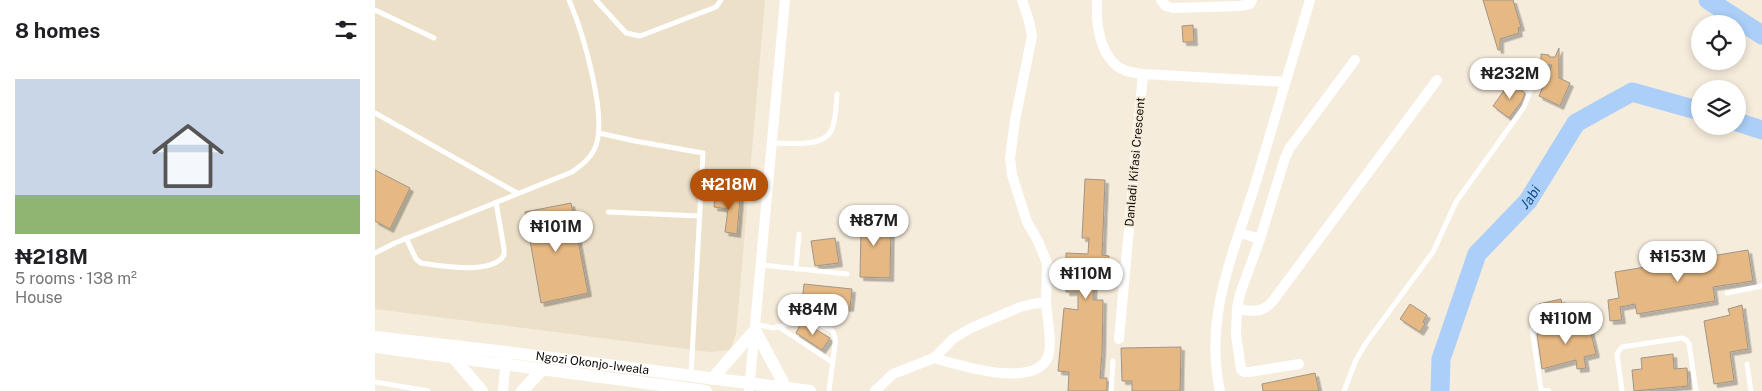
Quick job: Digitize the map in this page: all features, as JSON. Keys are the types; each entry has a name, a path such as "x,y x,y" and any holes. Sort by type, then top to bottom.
{"street":[{"path":"749,387 785,0"},
{"path":"934,358 983,374 1006,379 1034,375 1045,365 1050,352 1046,304 1047,263 1038,241 1027,222 1012,175 1010,158 1015,120 1032,36 1022,0"},
{"path":"1097,0 1096,12 1100,37 1106,54 1118,67 1130,72 1143,74 1286,82"},
{"path":"1161,0 1166,6 1173,8 1240,6 1250,4 1252,0"},
{"path":"1220,391 1214,349 1217,316 1223,284 1310,0"},
{"path":"1299,364 1250,372 1245,372 1241,369 1236,335 1237,308 1240,294 1289,149 1355,60"},
{"name":"Danladi Kifasi Crescent","path":"1119,339 1143,74"},
{"path":"1237,308 1253,311 1268,307 1437,80"},
{"path":"1240,233 1260,239"},
{"path":"875,391 893,374 934,358 954,338 971,328 1020,307 1037,303 1046,304"},
{"path":"712,379 755,327"},
{"path":"755,327 786,388"},
{"name":"Ngozi Okonjo-Iweala","path":"375,337 506,358 691,376 749,387 810,391"},
{"name":"Ngozi Okonjo-Iweala","path":"375,347 453,357 506,358 543,369 706,391"},
{"path":"453,357 482,391"},
{"path":"503,391 506,358"},
{"path":"523,391 543,369"}],"lane":[{"path":"375,253 406,238 572,172 584,163 595,150 599,133 597,102 586,51 569,0"},
{"path":"596,0 626,33 640,36 716,7 721,0"},
{"path":"375,10 434,38"},
{"path":"1344,391 1356,360 1433,252 1456,202 1523,107 1535,78"},
{"path":"772,143 811,143 822,140 833,128 837,94"},
{"path":"375,113 517,193"},
{"path":"599,133 703,152 691,376"},
{"path":"406,238 416,259 421,263 477,267 498,262 504,254 504,249 496,202"},
{"path":"608,212 700,216"},
{"path":"796,269 799,234"},
{"path":"761,265 847,274"},
{"path":"1727,293 1762,286"},
{"path":"755,327 779,327 807,319 832,330 835,344 829,391"},
{"path":"779,327 832,362"},
{"path":"1532,329 1541,390 1549,391"},
{"path":"1622,391 1617,354 1619,349 1682,338 1689,344 1696,391"},
{"path":"1111,391 1113,361"},
{"path":"1747,364 1751,391"},
{"path":"375,382 428,391"}],"shaded area":[{"path":"375,0 765,0 736,334 730,350 710,352 375,309"}],"building":[{"path":"1483,0 1513,0 1521,27 1518,28 1519,33 1500,39 1500,50 1498,50"},
{"path":"1193,25 1194,42 1183,42 1182,26"},
{"path":"1559,48 1559,78 1570,83 1560,106 1539,96 1552,65 1541,65 1541,54 1555,57"},
{"path":"1510,82 1525,93 1522,101 1509,118 1493,106"},
{"path":"375,170 410,188 390,229 375,221"},
{"path":"1085,179 1105,180 1102,255 1109,256 1108,275 1094,274 1093,300 1103,300 1100,378 1107,378 1107,391 1068,391 1069,372 1058,371 1064,308 1078,310 1078,292 1066,292 1066,253 1088,254 1089,238 1082,238"},
{"path":"715,195 740,198 737,234 725,232 728,209 714,207"},
{"path":"571,203 588,293 541,303 525,212"},
{"path":"851,218 891,219 890,278 860,277 861,231 851,230"},
{"path":"835,238 839,263 815,266 811,241"},
{"path":"1748,250 1753,281 1713,287 1715,301 1637,314 1635,304 1620,307 1622,320 1610,321 1608,300 1619,298 1615,272"},
{"path":"804,284 852,289 850,308 802,303"},
{"path":"1561,299 1563,310 1541,314 1539,304"},
{"path":"1410,304 1427,315 1423,322 1425,324 1420,332 1400,319"},
{"path":"1742,305 1748,349 1730,352 1734,381 1714,384 1704,321 1730,315 1728,309"},
{"path":"1588,320 1596,354 1584,357 1586,368 1577,369 1576,360 1542,369 1537,334"},
{"path":"807,324 830,338 822,350 796,333 800,325"},
{"path":"1181,347 1180,391 1132,391 1132,381 1122,381 1121,348"},
{"path":"1673,354 1674,369 1687,368 1688,386 1634,391 1632,370 1642,369 1641,358"},
{"path":"1315,373 1319,391 1263,391 1262,384"}],"waterway":[{"name":"Jabi","path":"1708,0 1762,35"},
{"name":"Jabi","path":"1440,391 1441,359 1477,254 1528,201 1576,123 1632,92 1691,108"},
{"name":"Jabi","path":"1746,125 1762,130"}]}
